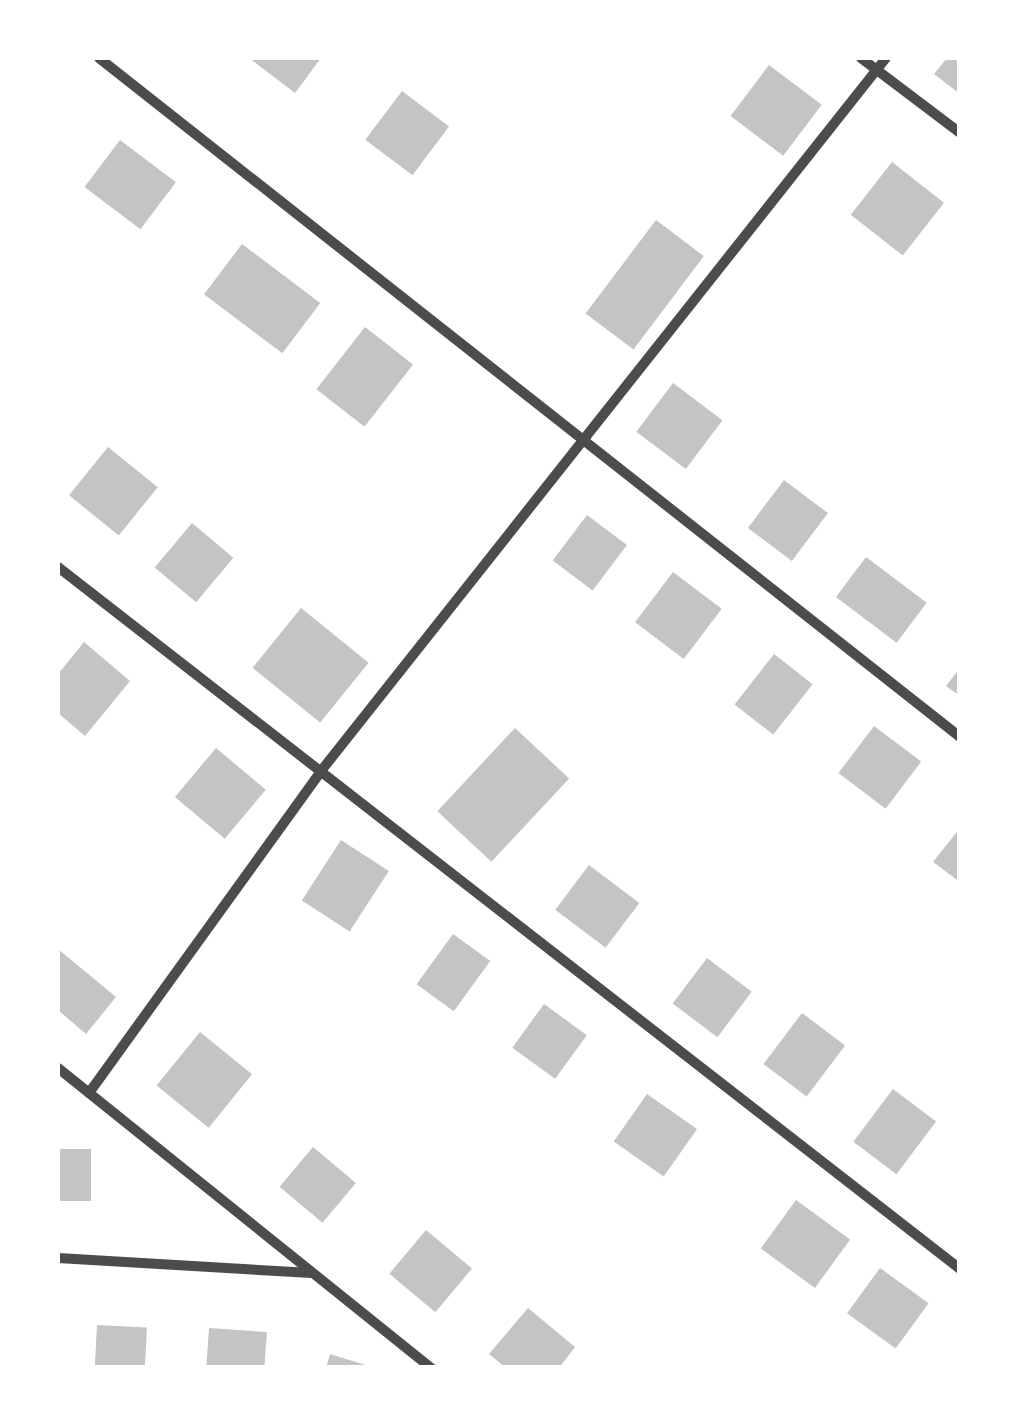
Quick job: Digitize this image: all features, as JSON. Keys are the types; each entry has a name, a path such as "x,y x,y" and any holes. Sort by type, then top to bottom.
{"street":[{"path":"99,58 960,737"},
{"path":"861,58 960,133"},
{"path":"89,1094 321,771 586,442 886,58"},
{"path":"58,566 960,1269"},
{"path":"58,1068 431,1368"},
{"path":"58,1258 313,1273"}],"building":[{"path":"249,58 321,58 295,93"},
{"path":"947,58 960,58 960,94 934,74"},
{"path":"769,65 822,105 783,156 730,116"},
{"path":"402,91 449,127 412,175 365,140"},
{"path":"120,140 176,182 140,229 84,187"},
{"path":"892,162 944,203 903,255 851,215"},
{"path":"656,220 704,256 634,350 586,313"},
{"path":"242,244 320,303 282,353 204,294"},
{"path":"365,327 413,365 364,427 316,389"},
{"path":"673,383 723,420 686,469 636,432"},
{"path":"108,447 158,487 119,535 69,495"},
{"path":"784,480 828,513 792,561 748,528"},
{"path":"587,515 627,545 593,591 553,561"},
{"path":"192,523 233,558 196,602 155,567"},
{"path":"866,557 927,603 897,643 836,597"},
{"path":"673,572 722,609 684,659 635,622"},
{"path":"301,608 369,663 320,723 253,668"},
{"path":"84,642 130,681 85,736 58,713 58,674"},
{"path":"774,654 813,684 773,735 735,704"},
{"path":"960,668 960,696 946,686"},
{"path":"874,726 921,762 886,809 838,773"},
{"path":"515,728 569,778 491,862 437,811"},
{"path":"216,748 266,790 225,839 175,797"},
{"path":"960,828 960,882 933,862"},
{"path":"341,840 389,871 350,931 302,900"},
{"path":"589,865 639,903 606,948 555,910"},
{"path":"453,934 490,961 454,1011 417,984"},
{"path":"58,949 116,997 86,1034 58,1010"},
{"path":"707,958 752,992 717,1037 673,1004"},
{"path":"544,1004 587,1035 555,1079 512,1048"},
{"path":"802,1013 845,1045 807,1097 763,1064"},
{"path":"200,1032 252,1074 209,1128 157,1086"},
{"path":"893,1089 936,1121 896,1174 853,1142"},
{"path":"647,1094 697,1129 664,1176 614,1142"},
{"path":"313,1147 356,1183 322,1223 280,1187"},
{"path":"58,1149 91,1149 91,1201 58,1201"},
{"path":"796,1200 850,1239 815,1288 761,1249"},
{"path":"426,1230 472,1269 435,1312 389,1274"},
{"path":"880,1268 929,1303 896,1349 847,1313"},
{"path":"528,1308 575,1347 559,1368 506,1368 489,1354"},
{"path":"97,1325 147,1328 145,1368 95,1368"},
{"path":"209,1328 267,1332 264,1368 206,1368"},
{"path":"330,1354 372,1367 326,1368"}]}
